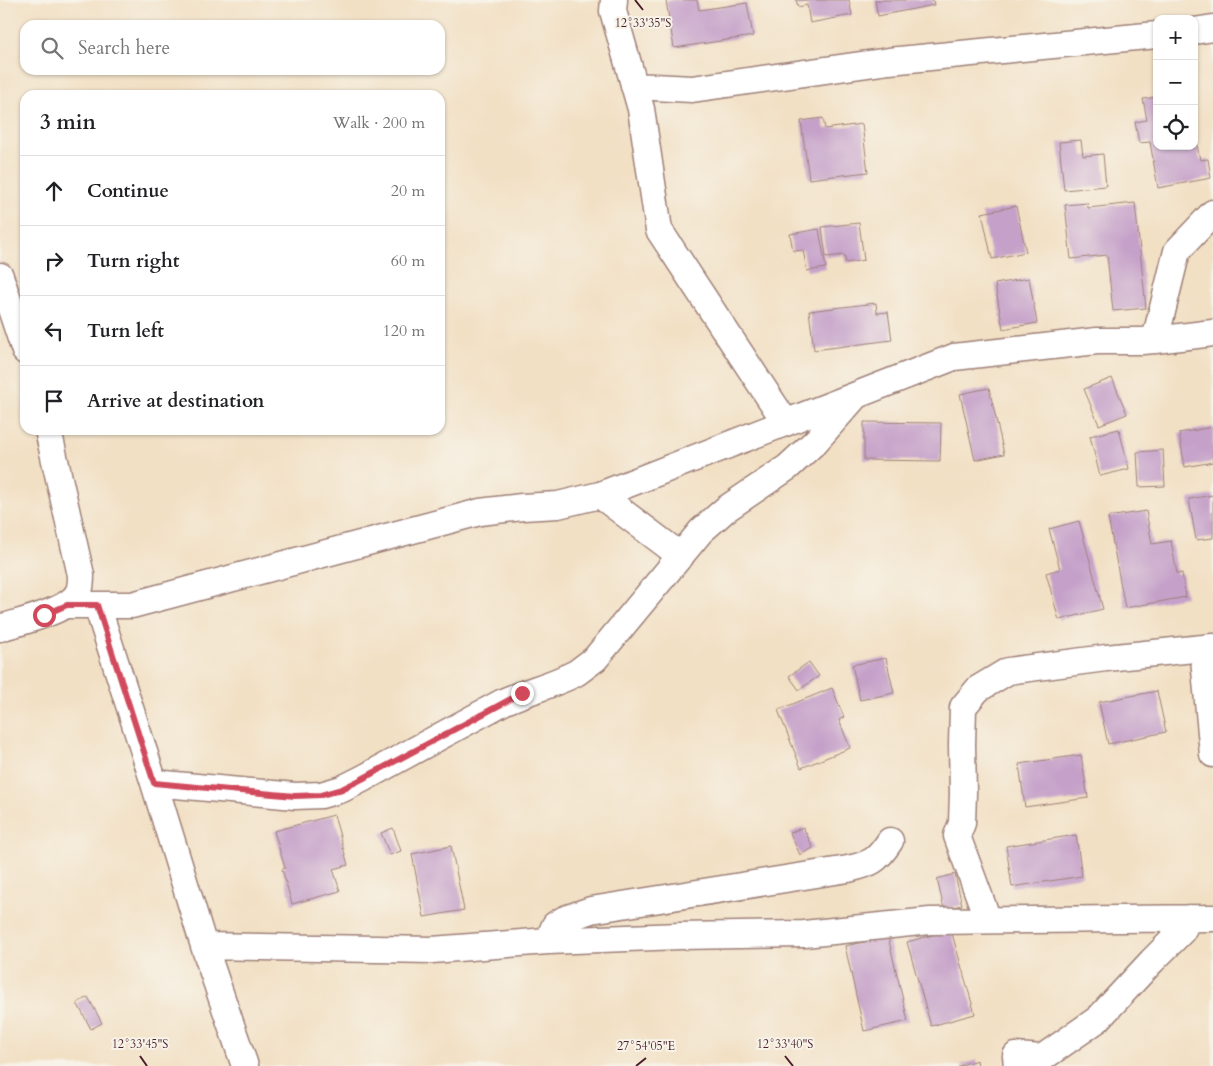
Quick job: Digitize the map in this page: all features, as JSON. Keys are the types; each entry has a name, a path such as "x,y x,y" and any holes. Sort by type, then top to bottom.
{"street":[{"path":"614,0 613,11 641,109 659,230 786,423"},
{"path":"1198,30 1213,28"},
{"path":"634,86 692,89 889,61 1153,35"},
{"path":"1155,340 1177,251 1213,213"},
{"path":"0,276 20,337"},
{"path":"0,628 44,615 67,605 132,605 480,512 558,505 600,495 954,357 1097,341 1142,341 1213,333"},
{"path":"154,783 295,796 321,795 342,789 503,702 522,693 552,684 576,672 595,659 701,531 726,509 788,467 816,441 856,395"},
{"path":"49,435 81,575 79,592 67,605"},
{"path":"600,495 681,556"},
{"path":"97,605 204,946 245,1066"},
{"path":"988,920 957,836 962,823 964,792 962,707 978,689 1008,671 1106,658 1208,648 1213,754"},
{"path":"548,941 555,926 591,910 866,865 879,857 890,841"},
{"path":"204,946 432,950 548,941 804,934 930,921 1201,918"},
{"path":"1017,1066 1016,1056 1042,1058 1098,1019 1182,931 1201,918"}],"building":[{"path":"697,0 699,10 747,3 753,36 674,48 666,1"},
{"path":"796,0 849,0 852,15 810,23 807,5 798,7"},
{"path":"875,0 933,0 934,5 878,16"},
{"path":"1153,98 1153,150 1198,150 1200,160 1208,159 1211,178 1158,188 1150,142 1139,143 1135,122 1147,120 1143,99"},
{"path":"823,118 825,129 862,124 868,172 809,179 801,121"},
{"path":"1081,140 1083,156 1103,154 1106,186 1064,190 1059,142"},
{"path":"1087,203 1088,208 1135,203 1146,308 1113,311 1107,255 1071,259 1065,205"},
{"path":"1016,206 1026,252 992,259 982,213"},
{"path":"859,223 864,260 846,263 844,255 826,257 822,227"},
{"path":"819,229 826,268 807,271 803,250 793,251 790,234"},
{"path":"1029,278 1037,323 1003,329 995,284"},
{"path":"876,303 877,313 888,312 892,340 814,350 809,311"},
{"path":"1112,378 1127,414 1099,425 1084,389"},
{"path":"989,388 1004,454 975,460 960,394"},
{"path":"864,422 941,423 940,461 864,460"},
{"path":"1213,427 1213,462 1185,467 1179,433"},
{"path":"1119,429 1129,469 1100,476 1090,436"},
{"path":"1163,450 1165,486 1139,487 1137,452"},
{"path":"1213,495 1213,538 1196,540 1189,499"},
{"path":"1146,511 1152,544 1171,541 1177,574 1182,573 1186,597 1125,608 1108,517"},
{"path":"1079,521 1103,609 1059,620 1046,573 1060,569 1049,529"},
{"path":"886,658 894,693 860,700 852,665"},
{"path":"809,662 819,676 799,690 789,676"},
{"path":"832,688 844,717 839,720 850,748 801,768 778,710"},
{"path":"1157,691 1166,732 1108,744 1099,702"},
{"path":"1081,755 1088,798 1025,807 1019,764"},
{"path":"334,815 348,865 333,869 340,891 292,904 282,869 285,868 274,831"},
{"path":"803,827 813,848 800,855 790,833"},
{"path":"393,828 401,851 390,855 381,833"},
{"path":"1076,835 1082,876 1012,887 1006,846"},
{"path":"451,846 464,910 424,917 412,854"},
{"path":"955,874 962,905 944,909 937,879"},
{"path":"951,930 975,1014 931,1026 907,942"},
{"path":"888,937 908,1021 864,1031 845,946"},
{"path":"88,997 102,1023 91,1029 77,1003"},
{"path":"977,1060 978,1066 958,1066"}],"route":[{"path":"44,615 67,605 97,605 154,783 295,796 321,795 342,789 362,779 522,693"}]}
